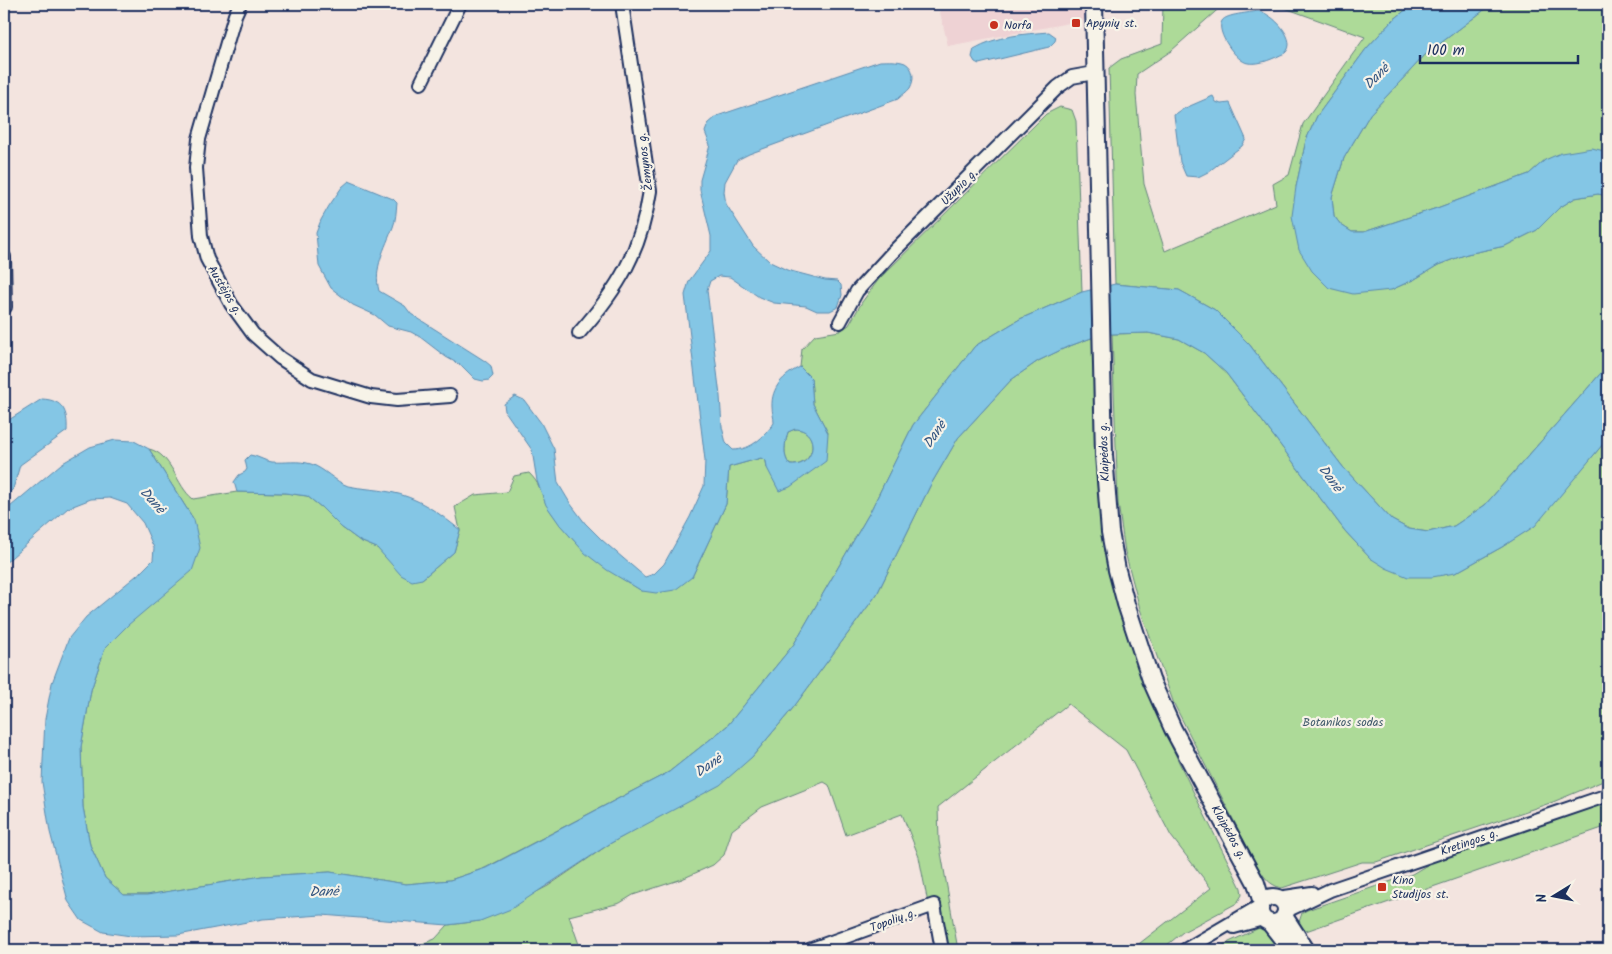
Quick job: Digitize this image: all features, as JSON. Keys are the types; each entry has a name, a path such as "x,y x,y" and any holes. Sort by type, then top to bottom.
{"main road":[{"name":"Klaipėdos g.","path":"1094,4 1094,74 1102,363 1106,494 1110,532 1126,604 1151,680 1173,729 1253,877"},
{"path":"1253,877 1272,909 1291,950"},
{"path":"1272,909 1295,932 1306,950"}],"street":[{"name":"Austėjos g.","path":"240,4 235,15 199,139 196,184 206,259 231,304 254,334 280,358 312,379 371,397 397,400 450,396"},
{"path":"422,83 460,4"},
{"name":"Žemynos g.","path":"579,333 603,306 625,272 638,242 647,210 650,190 622,4"},
{"name":"Užupio g.","path":"840,322 856,291 1058,87 1072,77 1094,74"},
{"path":"4,257 5,306"},
{"name":"Kretingos g.","path":"1217,933 1233,922 1608,795"},
{"name":"Klaipėdos g.","path":"1233,922 1250,903 1253,896 1253,877"},
{"name":"Kretingos g.","path":"1185,950 1217,933 1272,909 1302,903 1330,890"},
{"path":"1295,932 1296,917 1302,903"},
{"name":"Topolių g.","path":"810,950 934,905 942,950"}],"shaded area":[{"path":"938,4 1085,4 1085,20 948,46"}],"green space":[{"path":"1163,4 1224,4 1171,51 1137,74 1136,95 1144,184 1165,251 1276,204 1273,184 1289,175 1303,124 1365,37 1274,4 1413,4 1392,21 1366,49 1317,116 1306,140 1296,187 1391,290 1415,279 1438,265 1467,254 1505,246 1537,230 1559,208 1575,198 1598,194 1608,196 1608,365 1485,505 1454,526 1428,532 1409,529 1392,520 1343,467 1249,344 1215,310 1179,290 1115,284 1109,68 1121,59 1162,44"},
{"path":"1492,4 1608,4 1608,152 1592,149 1545,160 1529,174 1437,208 1364,232 1352,232 1341,225 1334,216 1332,197 1344,158 1370,114 1425,55"},
{"path":"1060,107 1072,110 1076,121 1082,292 1020,319 975,346 913,425 870,512 794,644 727,726 669,772 485,868 450,880 406,884 330,872 262,876 147,895 124,895 105,878 90,845 83,807 81,747 91,690 105,648 128,625 194,520 149,449 163,457 193,499 237,492 285,493 307,496 341,527 360,541 377,548 387,558 422,579 454,552 460,530 455,507 475,495 507,492 514,476 529,473 538,484 550,511 577,543 597,561 642,591 692,577 726,504 729,467 761,458 766,461 767,468 790,487 828,433 813,404 811,378 800,367 802,349 815,335 840,331 849,325 862,302 879,279 1046,114"},
{"name":"Botanikos sodas","path":"1148,333 1179,339 1204,353 1226,373 1345,531 1370,558 1455,573 1502,547 1534,526 1608,438 1608,779 1553,802 1376,862 1362,862 1282,888 1273,885 1266,879 1256,864 1174,704 1140,609 1125,552 1118,503 1112,334"},
{"path":"1094,337 1098,489 1104,549 1110,578 1121,619 1150,698 1185,775 1241,888 1242,895 1237,903 1183,932 1161,950 1131,950 1211,888 1171,836 1126,750 1068,704 938,807 939,841 958,950 937,950 919,857 902,814 846,835 829,785 824,782 762,807 732,830 724,855 713,865 682,879 633,895 620,903 569,916 581,950 406,950 435,939 448,925 480,921 548,886 611,843 658,817 752,757 793,708 877,594 930,486 958,438 1011,380 1038,361"},
{"path":"795,429 809,435 812,441 812,448 806,460 799,464 790,465 785,454 785,445 788,432"},
{"path":"1608,800 1608,826 1303,932 1299,922 1302,913 1307,910 1412,874 1439,858"},
{"path":"1264,927 1286,950 1212,950"}],"water":[{"name":"Danė","path":"1413,4 1492,4 1425,55 1370,114 1344,158 1332,197 1334,216 1341,225 1352,232 1364,232 1437,208 1529,174 1545,160 1561,153 1592,148 1608,152 1608,196 1598,194 1575,198 1559,208 1537,230 1505,246 1467,254 1438,265 1415,279 1391,290 1353,294 1329,288 1312,271 1299,250 1292,216 1306,140 1317,116 1366,49 1392,21"},
{"path":"1258,11 1271,17 1282,28 1287,35 1288,48 1285,53 1272,59 1258,63 1248,63 1238,58 1228,46 1221,26 1222,21 1228,17"},
{"path":"1049,32 1056,37 1049,47 979,64 972,57 974,49 991,41"},
{"path":"880,61 905,63 913,74 910,88 898,99 749,154 737,160 725,182 726,204 753,246 770,262 787,270 825,280 837,281 841,285 842,295 838,307 830,311 817,311 806,306 774,303 759,297 730,277 719,276 710,281 707,290 722,427 726,443 733,450 746,448 766,433 774,423 772,400 776,388 784,378 800,367 811,378 813,404 828,433 826,461 790,487 779,491 767,468 766,461 761,458 729,467 726,504 692,577 675,590 656,593 642,591 607,570 585,553 560,525 546,505 537,481 532,450 505,411 504,404 515,396 524,400 541,423 554,449 558,483 585,523 645,577 654,574 664,564 690,517 704,486 705,460 685,295 689,281 711,251 711,236 700,190 700,180 710,145 705,132 708,124 717,116","holes":["795,429 809,435 812,441 810,455 806,461 790,465 785,454 788,432"]},
{"path":"1213,96 1216,102 1221,104 1230,103 1246,139 1242,146 1208,172 1198,177 1186,176 1180,162 1174,115"},
{"path":"349,181 393,199 397,203 394,224 383,250 379,266 379,291 405,306 411,314 485,361 491,366 493,376 489,380 475,379 462,366 446,357 420,337 411,332 388,326 375,315 353,305 331,288 319,266 316,233 329,206 342,187"},
{"name":"Danė","path":"1115,284 1179,290 1215,310 1249,344 1343,467 1392,520 1409,529 1428,532 1454,526 1485,505 1608,365 1608,438 1535,526 1455,573 1432,577 1408,577 1386,568 1370,558 1345,531 1226,373 1204,353 1179,339 1148,333 1112,334 1094,337 1038,361 1011,380 958,438 930,486 877,594 793,708 752,757 720,785 611,843 511,909 480,921 448,925 322,915 263,919 178,935 131,936 103,932 81,920 68,901 50,832 42,782 45,719 52,683 69,638 86,617 153,560 154,548 143,523 127,504 110,498 91,499 68,508 4,564 4,512 61,464 90,447 115,440 134,441 149,449 194,520 200,548 192,571 128,625 105,648 91,690 81,747 83,807 90,845 105,878 124,895 147,895 262,876 330,872 406,884 450,880 486,868 669,772 727,726 794,644 870,512 913,425 975,346 1020,319 1082,292"},
{"path":"42,399 55,402 63,408 67,431 20,465 13,489 4,499 4,423"},
{"path":"250,455 272,462 311,464 348,486 400,494 419,502 460,530 454,552 422,579 412,581 401,575 377,548 360,541 341,527 307,496 285,493 237,492 234,482 247,469 245,460"}],"place":[{"name":"Apynių st.","path":"1076,23"},
{"name":"Norfa","path":"994,25"},
{"name":"Kino Studijos st.","path":"1382,887"}]}
